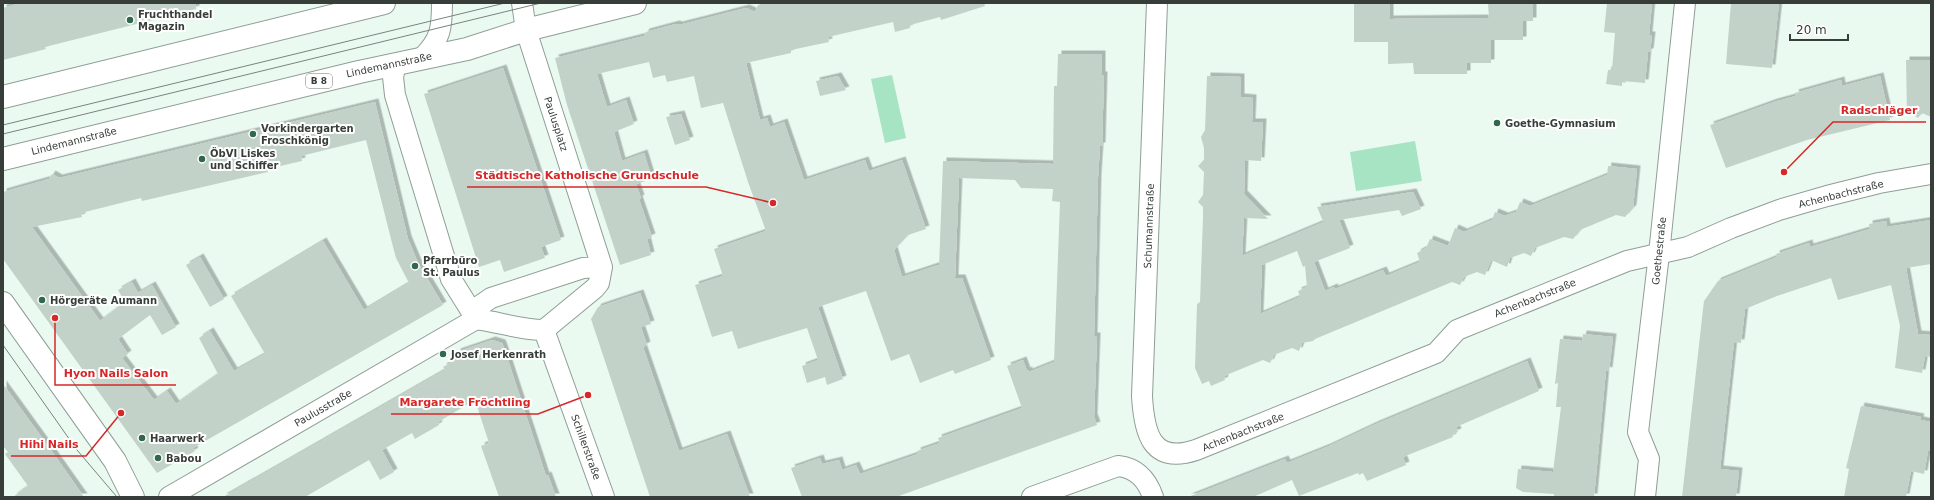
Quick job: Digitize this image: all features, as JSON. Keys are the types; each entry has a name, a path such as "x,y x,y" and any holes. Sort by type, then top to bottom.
{"main road":[{"path":"3,97 384,3"},
{"name":"Lindemannstraße","path":"3,159 396,64 467,50 526,30 635,3"},
{"path":"3,303 115,461 133,497"}],"street":[{"path":"422,58 432,48 439,36 442,27 442,3"},
{"name":"Paulusplatz","path":"522,3 526,30 602,267"},
{"name":"Schumannstraße","path":"1156,446 1145,429 1142,396 1158,3"},
{"name":"Goethestraße","path":"1645,497 1649,459 1638,432 1659,254 1685,3"},
{"path":"396,64 393,77 395,95 451,279 474,315 528,330 544,330 595,288 601,276 602,267 583,268 491,298 474,315"},
{"name":"Achenbachstraße","path":"1156,446 1170,452 1186,454 1436,353 1456,330 1627,261 1688,247 1731,228 1779,210 1879,183 1931,174"},
{"name":"Paulusstraße","path":"169,497 474,315"},
{"name":"Schillerstraße","path":"544,330 604,497"},
{"path":"1032,497 1118,466 1126,467 1138,473 1147,483 1153,497"}],"green space":[{"path":"892,75 906,138 885,143 871,79"},
{"path":"1415,141 1422,181 1356,191 1350,152"}],"building":[{"path":"21,3 196,3 196,9 45,47 46,49 3,60 3,8"},
{"path":"766,3 984,3 985,6 941,20 940,17 910,25 910,28 895,32 893,22 828,37 829,42 791,50 791,53 746,63 760,120 767,118 770,127 784,122 804,180 865,160 869,171 902,160 926,229 908,235 894,250 902,277 938,265 939,268 943,161 1053,164 1054,86 1057,86 1058,54 1102,54 1102,75 1104,75 1102,146 1100,146 1098,177 1094,336 1097,336 1094,417 1097,425 896,497 802,497 791,468 820,458 822,464 839,460 842,470 856,465 860,474 918,454 917,451 940,443 938,438 1022,408 1007,366 1023,360 1027,371 1029,370 1029,372 1054,362 1060,202 1052,201 1053,189 1021,188 1015,180 959,178 955,278 962,278 991,360 955,374 953,370 920,383 909,354 891,361 866,291 818,307 843,379 827,385 825,377 807,383 802,366 818,360 807,328 738,349 732,331 712,337 695,285 723,276 714,249 766,231 748,182 723,103 701,108 694,76 667,82 665,75 653,78 649,62 597,74 607,107 626,100 634,124 614,132 622,161 644,153 652,179 636,184 641,198 639,199 652,237 647,239 651,255 620,265 567,105 555,58 644,36 646,32 676,24 679,25 746,8 755,12 758,5"},
{"path":"1354,3 1390,3 1390,19 1489,18 1488,3 1533,3 1533,21 1523,21 1523,40 1491,40 1491,63 1467,63 1467,74 1414,74 1413,63 1388,64 1388,42 1354,42"},
{"path":"1607,3 1652,3 1649,35 1652,35 1650,52 1648,52 1645,83 1622,81 1622,86 1606,84 1608,70 1612,70 1615,33 1604,32"},
{"path":"1731,3 1779,3 1772,68 1726,64"},
{"path":"1906,60 1931,60 1931,117 1922,113 1918,118 1913,115 1907,115"},
{"path":"503,68 561,240 541,247 545,258 504,272 500,260 479,267 424,94"},
{"path":"838,76 846,90 820,96 816,81"},
{"path":"1207,76 1241,77 1241,97 1253,98 1252,122 1263,122 1261,161 1245,160 1244,194 1268,219 1244,218 1242,256 1326,221 1323,221 1317,207 1413,192 1421,209 1402,216 1399,210 1339,220 1350,248 1314,262 1325,291 1334,287 1335,289 1383,270 1386,276 1420,262 1417,253 1426,248 1430,239 1448,246 1455,228 1464,232 1492,220 1495,212 1505,216 1516,212 1520,202 1530,206 1607,175 1608,166 1637,169 1633,208 1625,217 1616,215 1580,230 1573,239 1564,237 1535,248 1531,256 1524,253 1510,258 1507,267 1491,260 1485,275 1477,272 1464,277 1460,285 1452,282 1313,341 1302,343 1299,351 1292,348 1274,355 1270,363 1263,360 1224,376 1225,380 1211,386 1209,381 1202,384 1195,368 1197,304 1200,302 1203,217 1203,207 1198,202 1203,195 1204,172 1198,166 1204,160 1204,148 1201,137 1205,130","holes":["1297,251 1303,267 1305,266 1307,287 1298,291 1300,297 1260,314 1262,265"]},
{"path":"1880,76 1890,120 1807,140 1726,168 1710,125 1774,102 1796,96 1795,93 1841,80 1842,86"},
{"path":"375,102 408,239 418,263 443,305 193,448 195,451 157,473 3,259 3,192 49,179 52,174 59,178","holes":["366,140 396,258 409,283 364,310 323,241 231,296 265,354 234,371 210,331 199,338 218,374 176,404 167,391 154,400 122,358 128,354 118,339 150,315 162,335 176,327 152,285 138,293 132,282 118,290 125,302 100,321 32,227 82,217 81,213 141,198 142,201 268,172 267,169 302,161 301,156"]},
{"path":"681,114 690,140 675,145 666,117"},
{"path":"1931,220 1931,264 1906,268 1918,334 1931,335 1931,357 1925,356 1922,373 1895,368 1900,326 1891,285 1838,300 1831,278 1777,296 1745,309 1741,343 1734,342 1720,469 1739,471 1736,497 1682,497 1704,301 1718,281 1777,257 1776,254 1809,243 1810,247 1870,229 1869,224 1886,221 1887,227"},
{"path":"200,257 224,299 210,307 186,265"},
{"path":"640,293 651,324 641,327 647,345 643,347 679,451 727,434 750,497 650,497 591,319 598,307"},
{"path":"1583,334 1613,337 1609,371 1606,370 1594,497 1554,497 1554,494 1523,492 1516,488 1518,469 1553,472 1561,407 1556,407 1558,383 1555,384 1560,339 1582,341"},
{"path":"492,340 502,343 546,476 548,475 556,497 499,497 481,446 489,443 475,400 438,422 439,425 415,439 412,433 382,450 394,472 380,480 369,460 305,497 223,497 445,370 443,367 459,358 457,352"},
{"path":"1527,361 1539,391 1456,427 1458,432 1452,434 1453,437 1403,457 1406,465 1367,481 1363,473 1359,475 1358,473 1299,496 1292,480 1253,497 1188,497 1285,459 1287,463 1327,447 1376,424"},
{"path":"3,384 84,497 13,497 28,486 5,454 8,452 3,446"},
{"path":"1861,406 1921,417 1920,420 1931,422 1931,451 1928,451 1924,474 1911,471 1906,497 1844,497 1849,469 1846,468"}],"tram line":[{"path":"3,125 505,3"},
{"path":"3,134 541,3"},
{"path":"3,345 77,450 117,497"}],"place":[{"name":"Fruchthandel Magazin","path":"130,20"},
{"name":"Goethe-Gymnasium","path":"1497,123"},
{"name":"Vorkindergarten Froschkönig","path":"253,134"},
{"name":"ÖbVI Liskes und Schiffer","path":"202,159"},
{"name":"Radschläger","path":"1784,172"},
{"name":"Städtische Katholische Grundschule","path":"773,203"},
{"name":"Pfarrbüro St. Paulus","path":"415,266"},
{"name":"Hörgeräte Aumann","path":"42,300"},
{"name":"Hyon Nails Salon","path":"55,318"},
{"name":"Josef Herkenrath","path":"443,354"},
{"name":"Margarete Fröchtling","path":"588,395"},
{"name":"Hihi Nails","path":"121,413"},
{"name":"Haarwerk","path":"142,438"},
{"name":"Babou","path":"158,458"}]}
